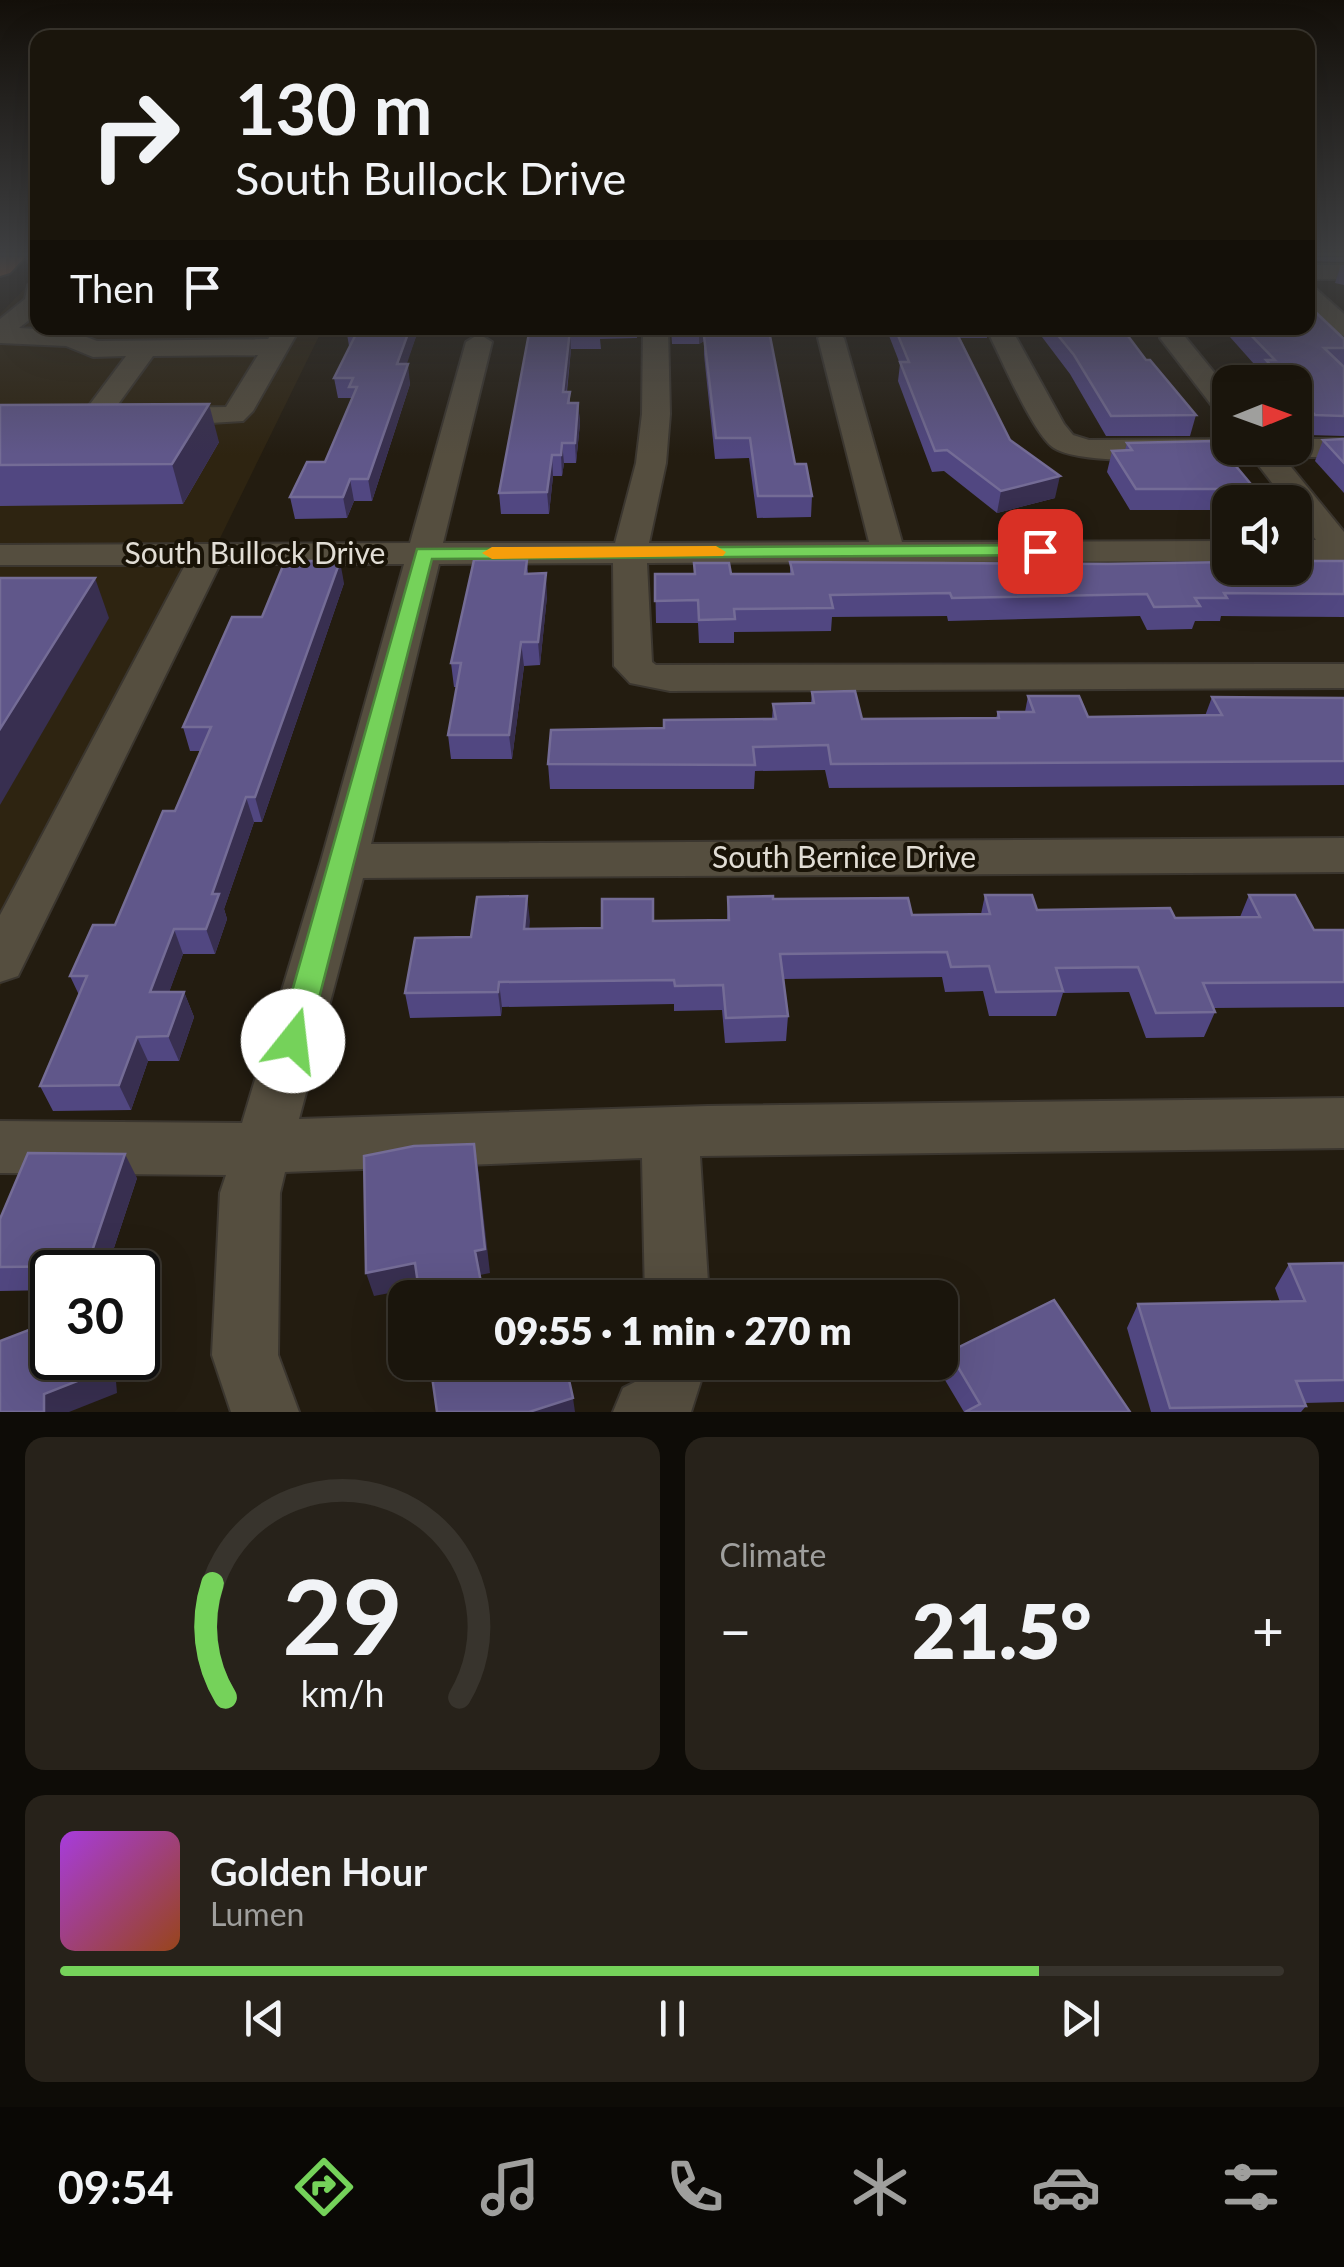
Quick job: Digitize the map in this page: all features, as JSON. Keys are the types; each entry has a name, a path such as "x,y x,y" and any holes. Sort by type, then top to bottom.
{"street":[{"path":"0,334 71,339 93,349 145,349 188,338 282,337"},
{"path":"655,335 656,414 651,463 630,552 633,666 644,675 670,679 1344,676"},
{"path":"1003,335 1051,427 1063,441 1086,449 1212,448"},
{"path":"56,420 233,415 240,411 282,337"},
{"path":"830,338 888,552"},
{"path":"1173,338 1212,387"},
{"path":"265,1412 245,1355 250,1194 344,861 478,342"},
{"path":"93,419 145,349"},
{"path":"1312,448 1344,448"},
{"path":"1274,465 1343,550"},
{"path":"1312,550 1343,550"},
{"name":"South Bullock Drive","path":"0,555 1212,551"},
{"path":"0,962 208,554"},
{"name":"South Bernice Drive","path":"344,861 1344,855"},
{"path":"0,1148 263,1148 670,1132 1344,1123"},
{"path":"670,1132 676,1280"},
{"path":"647,1412 660,1404 668,1380"}],"shaded area":[{"path":"0,323 30,323 30,335 320,335 0,987"}],"building":[{"path":"1315,323 1327,323 1344,339 1344,348 1324,348 1344,367 1344,416 1315,415 1312,412 1312,365 1271,365 1266,360 1275,360 1251,335 1315,335"},
{"path":"356,335 407,335 397,364 408,364 368,479 350,479 343,497 290,497 307,462 325,462 357,387 349,387 353,378 334,378"},
{"path":"529,335 569,335 563,392 570,392 568,403 578,403 575,443 562,443 561,455 552,455 547,492 499,493"},
{"path":"898,335 958,335 1010,440 1060,476 1001,491 947,450 935,451 900,362 909,362"},
{"path":"1058,335 1127,335 1196,415 1111,416"},
{"path":"704,336 770,336 795,464 806,464 812,496 758,496 750,438 716,438"},
{"path":"209,404 172,464 0,465 0,405"},
{"path":"1344,439 1344,463 1323,440"},
{"path":"1212,441 1212,465 1235,465 1252,485 1136,489 1112,451 1132,450 1127,443"},
{"path":"474,560 527,560 525,574 546,573 538,642 521,642 509,735 448,735 461,663 451,663"},
{"path":"285,561 340,561 255,797 246,797 212,894 219,894 206,929 174,929 150,992 184,992 168,1036 137,1037 119,1085 40,1086 87,976 70,976 93,925 115,925 163,811 175,811 211,727 183,727 232,617 262,617"},
{"path":"1312,561 1344,561 1344,594 1224,593 1227,598 1195,598 1200,606 1154,607 1147,594 952,598 950,593 830,595 833,608 734,609 735,619 699,620 698,600 655,601 655,574 695,574 694,563 729,563 731,574 793,574 790,562 1212,562 1212,585 1312,585"},
{"path":"0,578 95,578 0,729"},
{"path":"855,691 862,719 999,718 998,712 1034,712 1028,696 1079,696 1088,717 1222,715 1212,697 1344,698 1344,761 831,764 828,745 753,747 755,765 548,764 551,730 664,728 664,720 776,719 773,704 814,703 812,692"},
{"path":"985,895 1032,895 1037,910 1170,908 1175,918 1260,917 1249,895 1295,895 1314,930 1344,930 1344,982 1203,983 1215,1012 1156,1013 1138,967 1056,968 1063,991 996,992 989,966 951,967 947,952 780,954 788,1016 726,1018 723,985 675,986 674,980 499,982 498,992 405,993 415,938 471,937 477,897 527,896 524,929 602,928 602,899 653,899 653,921 729,920 728,897 773,896 908,898 912,915 990,914"},
{"path":"474,1144 485,1249 475,1251 481,1280 417,1280 415,1263 366,1273 364,1156 414,1146"},
{"path":"28,1153 125,1154 92,1250 30,1250 30,1267 0,1267 0,1219"},
{"path":"1344,1263 1344,1380 1296,1381 1306,1406 1170,1408 1138,1304 1305,1301 1289,1264"},
{"path":"1054,1300 1130,1412 965,1412 980,1404 958,1367 958,1348"},
{"path":"30,1329 30,1380 80,1380 44,1394 44,1412 0,1412 0,1341"},
{"path":"433,1380 569,1380 573,1398 529,1412 437,1412"}],"slow traffic":[{"path":"492,553 716,552"}],"route":[{"path":"293,1041 424,553 1040,551"}]}
